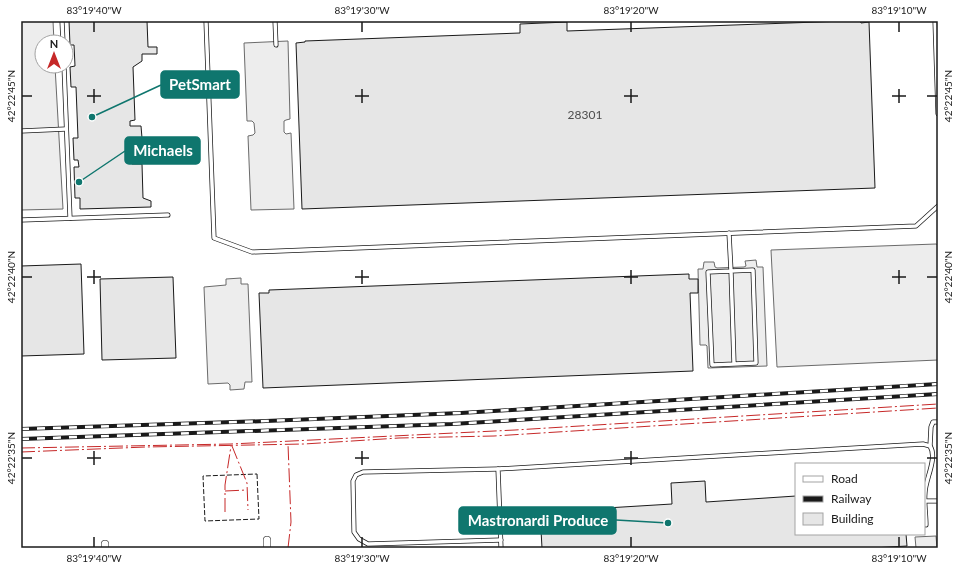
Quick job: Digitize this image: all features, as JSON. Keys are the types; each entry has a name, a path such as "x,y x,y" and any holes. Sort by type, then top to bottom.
{"lane":[{"path":"62,21 63,34"},
{"path":"206,21 214,238 252,252 916,226 938,206"},
{"path":"275,21 276,46"},
{"path":"935,21 938,114"},
{"path":"64,74 70,218"},
{"path":"21,131 66,129"},
{"path":"21,220 168,215"},
{"path":"729,233 734,364"},
{"path":"753,270 756,364 712,365 708,272 730,271 753,270"},
{"path":"926,525 925,492 932,456 930,446 931,427 933,422 938,422"},
{"path":"501,540 368,544 359,539 354,532 353,481 356,475 363,472 498,469 923,444 930,446"},
{"path":"498,469 501,548"},
{"path":"925,501 938,501"}],"shaded area":[{"path":"21,21 53,21 54,34 34,34 34,74 55,74 63,209 21,210"},
{"path":"288,41 290,119 284,121 284,132 286,134 291,133 294,209 251,210 248,136 255,133 254,123 252,121 247,121 244,43"},
{"path":"938,245 938,360 777,367 771,250"},
{"path":"756,260 757,267 763,267 767,366 708,368 707,346 700,345 698,269 703,269 704,262 714,262 715,267 717,268 744,267 746,266 745,261"},
{"path":"241,278 241,284 248,284 252,382 245,382 244,389 230,390 230,385 228,383 208,384 204,287 226,285 226,279"},
{"path":"936,536 937,548 916,548 915,537"}],"building":[{"path":"69,21 147,21 148,47 157,47 157,54 142,54 142,61 133,67 135,120 130,121 130,126 141,126 142,138 131,144 132,164 142,164 143,198 151,201 151,207 80,209 80,198 75,198 74,167 79,167 78,160 74,160 73,138 78,138 76,87 71,87 70,74 74,74 75,66 74,34 70,34"},
{"path":"860,21 861,23 869,22 875,188 302,209 296,43 305,41 520,33 520,24 567,22 567,31"},
{"path":"81,264 84,354 21,356 21,266"},
{"path":"689,274 689,279 698,279 698,293 690,293 693,371 263,388 259,293 269,293 269,290"},
{"path":"173,277 176,358 102,360 100,279"},
{"path":"705,481 706,502 795,496 795,535 906,535 907,546 873,548 542,548 540,512 672,504 671,483"}],"railway":[{"path":"21,429 461,413 938,384"},
{"path":"21,439 452,424 938,394"}],"fence":[{"path":"257,474 259,519 205,521 203,476 257,474"}],"power":[{"path":"21,448 231,444 515,430 938,404"},
{"path":"21,452 146,447 304,444 399,438 494,436 938,408"},
{"path":"288,444 291,522 288,548"},
{"path":"225,512 225,485 231,446"},
{"path":"232,446 247,483 248,510"},
{"path":"225,491 247,490"}],"place":[{"name":"PetSmart","path":"92,117"},
{"name":"Michaels","path":"79,182"},
{"name":"Mastronardi Produce","path":"668,523"}]}
